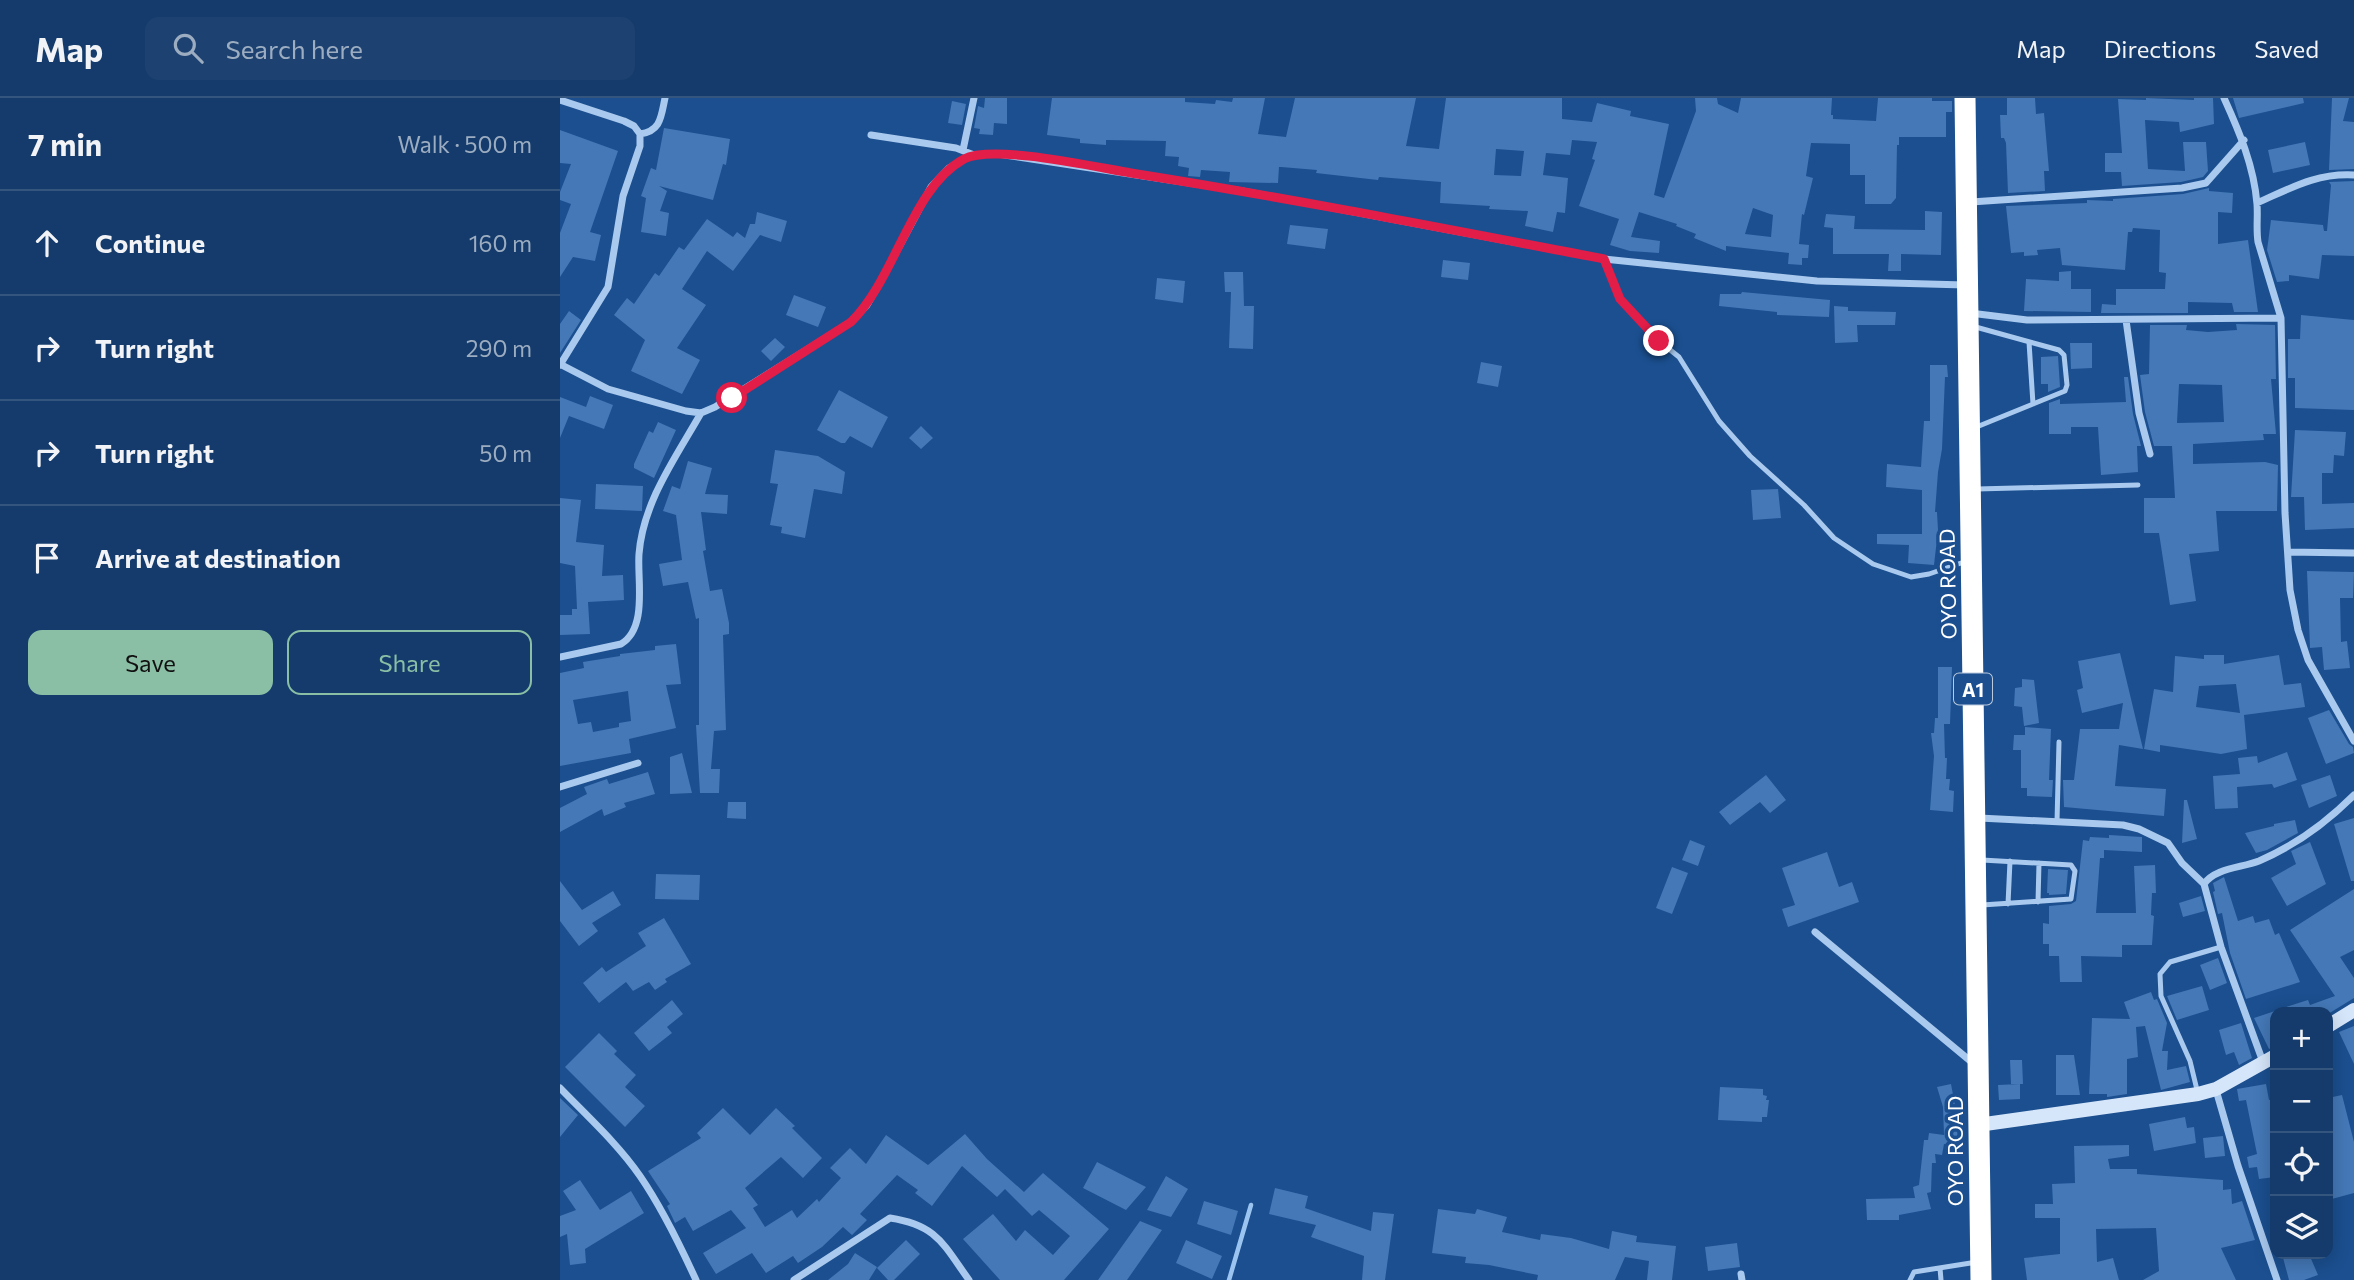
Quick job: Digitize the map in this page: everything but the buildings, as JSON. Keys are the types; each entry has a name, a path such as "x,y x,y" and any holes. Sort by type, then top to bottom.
{"highway":[{"name":"OYO ROAD","path":"1965,98 1981,1271"}],"street":[{"path":"640,134 651,132 660,124 665,98"},
{"path":"963,150 974,98"},
{"path":"2224,98 2244,140 2257,203 2258,242 2281,318 2290,590 2298,630 2308,660 2354,741"},
{"path":"560,100 624,121 634,126 640,134 639,146 623,196 608,288 560,365 608,389 701,413 732,398 851,322 872,296 931,187 949,168 975,155 998,154 1063,162 1242,191 1604,259 1816,281 1968,285"},
{"path":"871,135 963,150 975,155"},
{"path":"1967,202 2182,188 2206,183 2244,140"},
{"path":"2257,203 2317,177 2354,175"},
{"path":"1969,319 2281,318"},
{"path":"2126,320 2139,412 2150,454"},
{"path":"560,657 621,644 633,633 637,618 639,554 647,515 659,486 701,413"},
{"path":"2288,552 2354,553"},
{"path":"560,787 638,763"},
{"path":"2204,884 2210,876 2259,860 2291,843 2329,820 2354,795"},
{"path":"1975,817 2123,825 2168,842 2182,863 2204,884 2221,947 2269,1059 2216,1089 2199,1094 1978,1125"},
{"path":"1815,932 1978,1066"},
{"path":"2333,1023 2354,1010"},
{"path":"560,1088 600,1128 640,1175 681,1247 696,1280"},
{"path":"2216,1089 2238,1166 2277,1280"},
{"path":"794,1280 890,1218 914,1222 932,1232 969,1280"}],"lane":[{"path":"1604,259 1620,299 1659,341 1679,356 1719,421 1750,456 1804,505 1835,538 1873,564 1911,577 1929,574 1971,559"},
{"path":"1969,319 2059,351 2064,355 2067,385 2065,391 1970,430"},
{"path":"2029,342 2032,404"},
{"path":"1971,489 2138,485"},
{"path":"2057,822 2059,741"},
{"path":"1975,859 2071,865 2075,871 2071,899 1976,905"},
{"path":"2008,904 2010,861"},
{"path":"2038,902 2039,863"},
{"path":"2199,1094 2190,1061 2161,996 2160,974 2170,962 2221,947"},
{"path":"1910,1280 1914,1272 1940,1268 1981,1271"},
{"path":"1940,1268 1941,1280"}],"waterway":[{"path":"1229,1280 1251,1205"}],"route":[{"path":"732,398 861,313 931,187 949,168 975,155 998,154 1063,162 1242,191 1604,259 1620,299 1659,341"}]}
